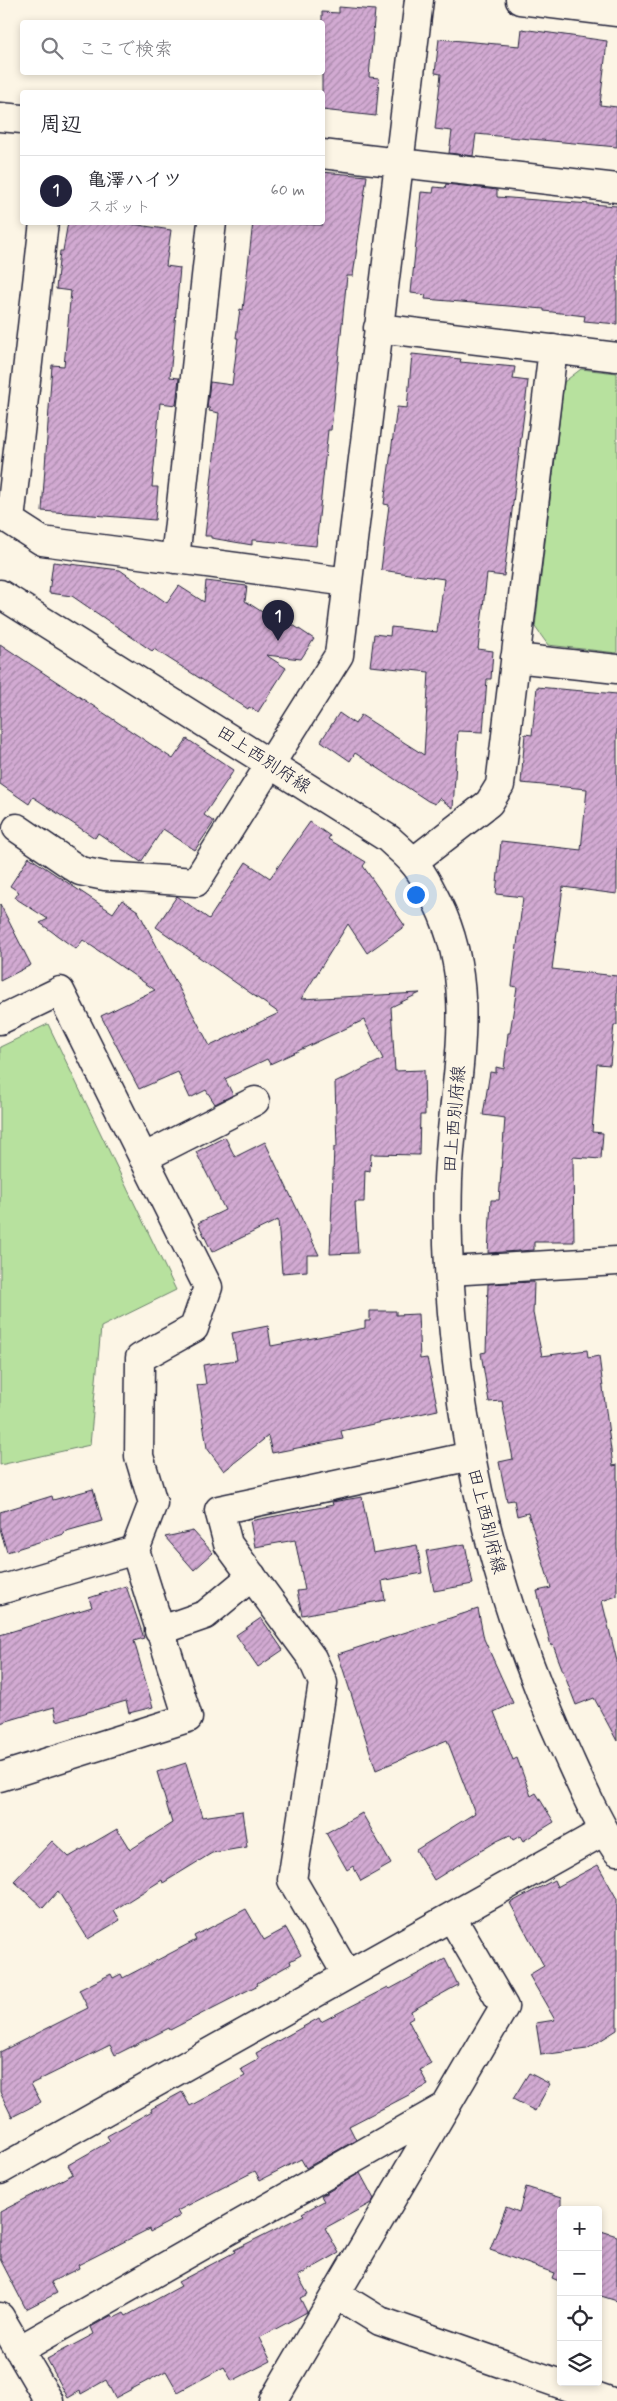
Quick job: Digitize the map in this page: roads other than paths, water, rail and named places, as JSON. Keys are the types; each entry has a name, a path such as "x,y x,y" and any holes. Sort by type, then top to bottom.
{"street":[{"path":"17,828 80,871 105,876 196,882 339,655 419,0"},
{"path":"520,0 617,12"},
{"path":"0,116 20,119"},
{"path":"325,154 617,188"},
{"path":"44,225 5,517 42,541 348,582"},
{"path":"175,558 212,225"},
{"path":"378,328 617,357"},
{"path":"413,862 490,803 500,785 552,349"},
{"name":"田上西別府線","path":"0,594 389,839 413,862 428,884 448,923 460,970 463,1016 448,1181 450,1271 457,1363 471,1456 501,1581 547,1710 613,1835"},
{"path":"515,658 617,670"},
{"path":"0,1020 60,991 208,1287 194,1328 140,1358 139,1456 153,1503 135,1550 159,1632 188,1718 0,1777"},
{"path":"143,1158 255,1101"},
{"path":"450,1271 617,1261"},
{"path":"348,1975 292,1880 323,1683 312,1658 228,1544 219,1510 471,1456"},
{"path":"0,1590 135,1550"},
{"path":"159,1632 205,1615 252,1576"},
{"path":"2,2163 452,1918 613,1835"},
{"path":"273,2401 504,2007 452,1918"},
{"path":"19,2350 445,2107"},
{"path":"336,2294 380,2321 609,2401"},
{"path":"0,2317 49,2401"}],"place":[{"name":"亀澤ハイツ","path":"278,641"}]}
